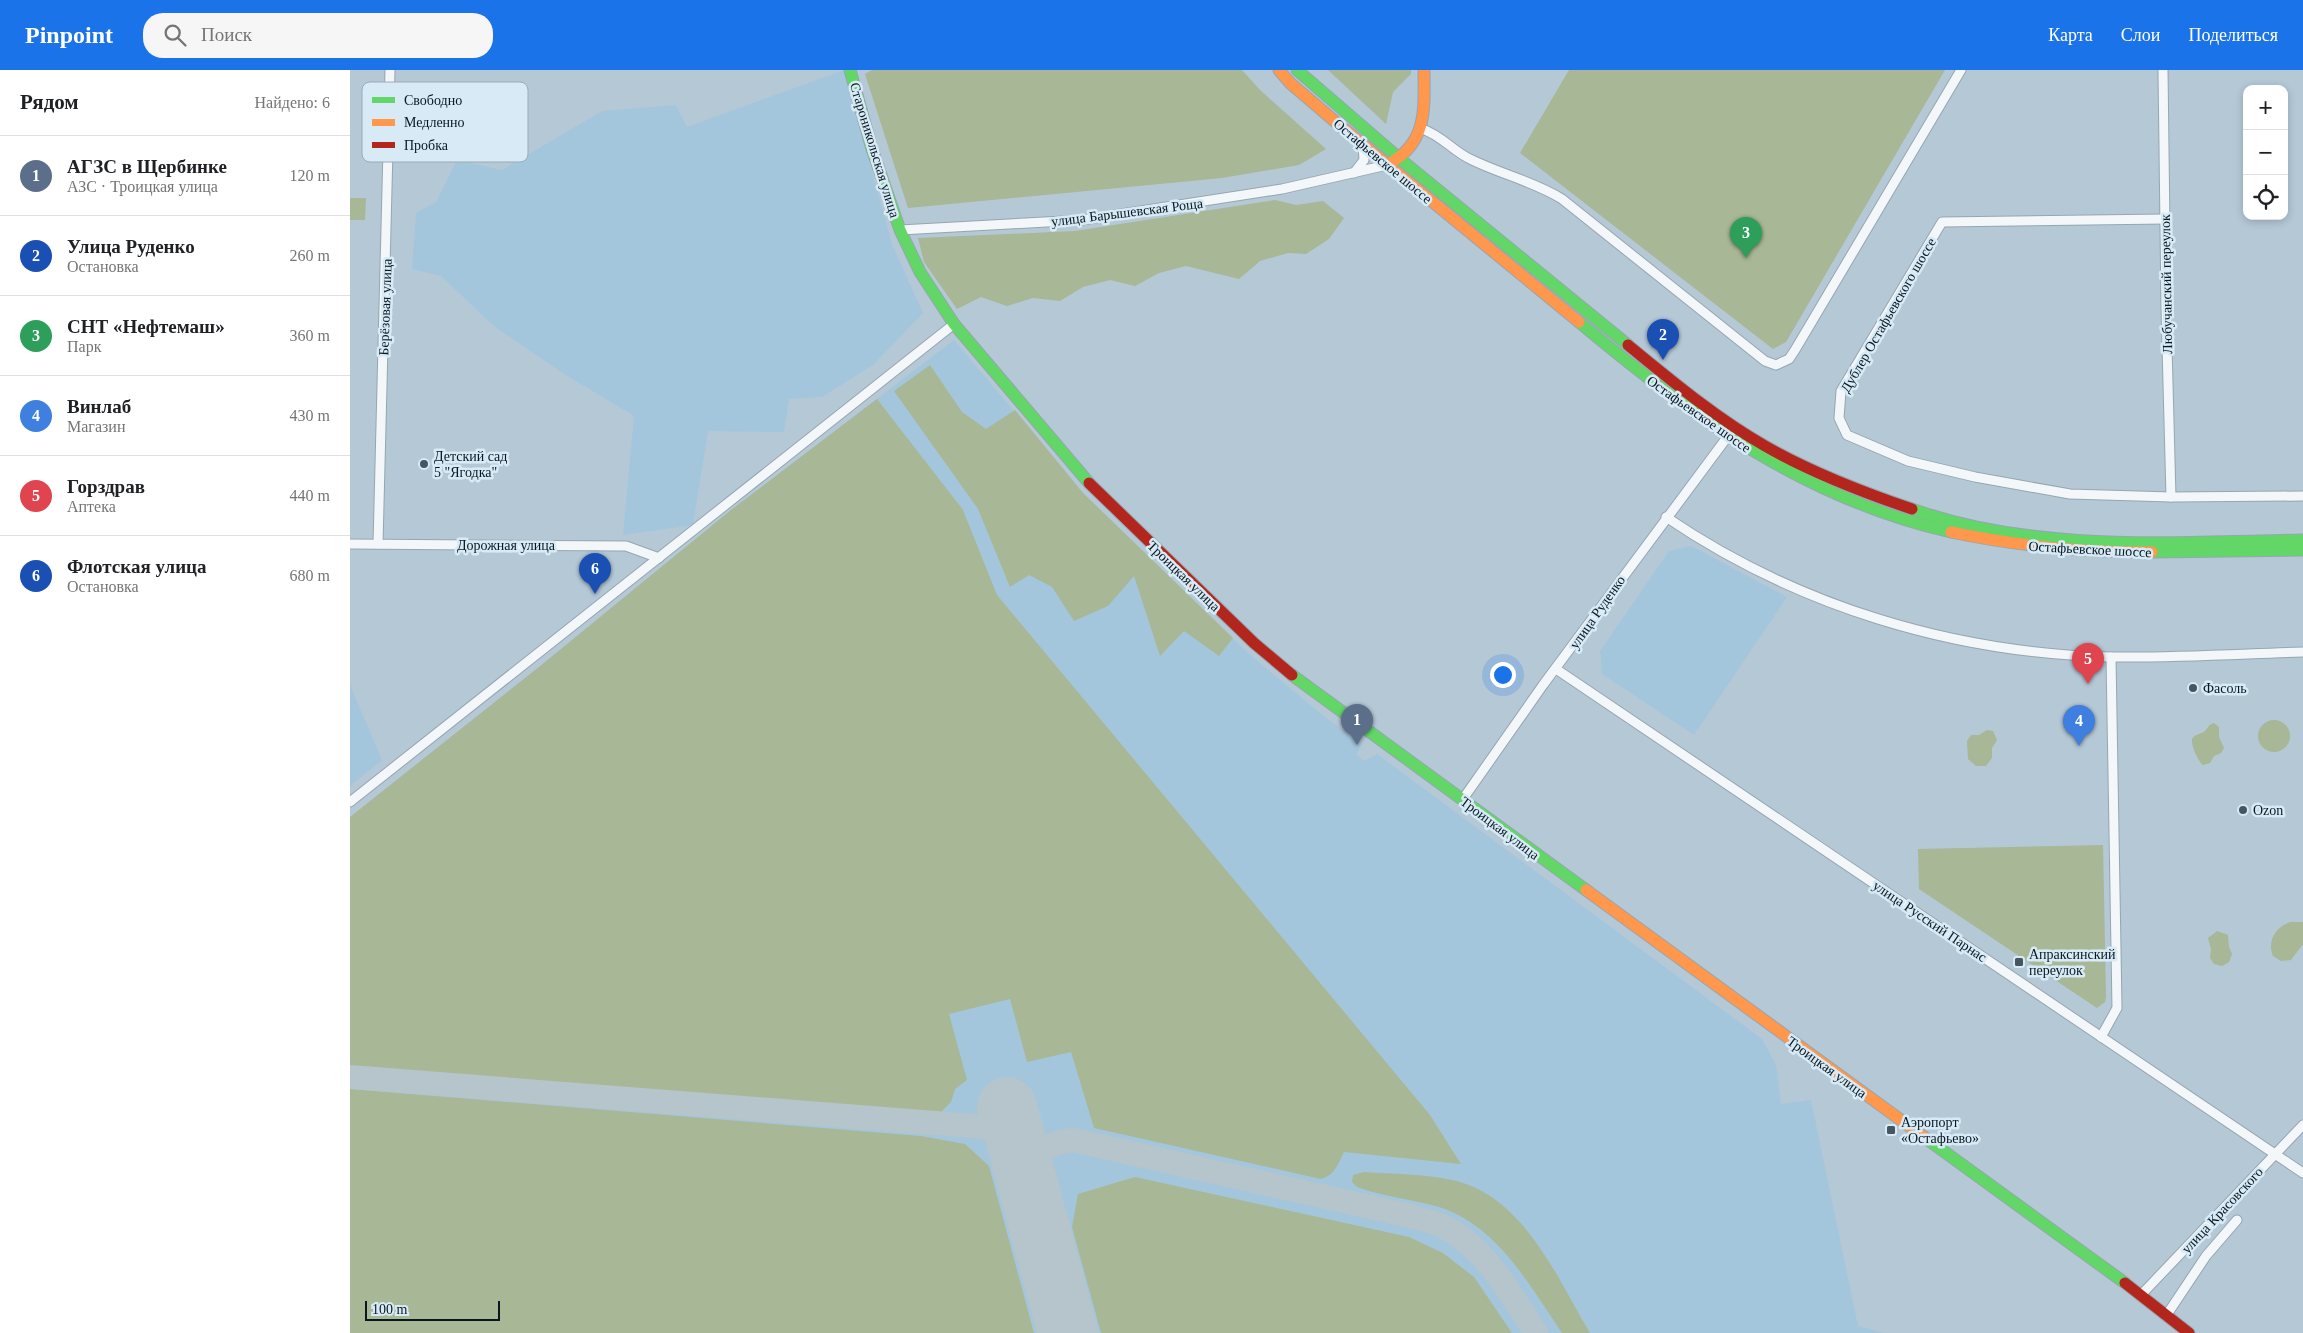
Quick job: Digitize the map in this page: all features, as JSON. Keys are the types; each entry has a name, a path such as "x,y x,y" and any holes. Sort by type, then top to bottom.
{"main road":[{"name":"Староникольская улица","path":"850,70 872,149 900,230"},
{"name":"Остафьевское шоссе","path":"1279,70 1290,83 1387,165 1654,383 1731,432 1765,446 1819,474 1877,498 1928,515 1984,528 2037,536 2138,543 2303,540"},
{"name":"Остафьевское шоссе","path":"1297,70 1400,159 1661,372 1758,455 1819,486 1926,526 1982,539 2035,547 2089,552 2167,553 2303,550"},
{"name":"улица Барышевская Роща","path":"1387,165 1400,159 1422,129 1425,113 1424,70"},
{"name":"Троицкая улица","path":"900,230 920,272 954,324 1097,491 1282,668 2141,1295 2189,1333"}],"street":[{"path":"1422,129 1433,132 1468,158 1540,186 1562,198 1765,361 1776,365 1789,359 1795,350 1961,70"},
{"name":"Любучанский переулок","path":"2164,70 2171,498"},
{"path":"1352,175 1362,165 1363,144"},
{"name":"Берёзовая улица","path":"378,544 388,162"},
{"name":"улица Барышевская Роща","path":"900,230 1082,220 1282,190 1352,175 1387,165"},
{"name":"Дублер Остафьевского шоссе","path":"2165,219 1942,222 1841,390 1839,418 1847,435 1908,461 1975,477 2070,494 2171,498 2303,496"},
{"path":"350,802 954,324"},
{"name":"улица Руденко","path":"1463,799 1666,517 1731,432"},
{"path":"1666,517 1704,541 1771,577 1816,597 1878,620 1949,639 1999,648 2111,657 2303,652"},
{"name":"Дорожная улица","path":"350,544 626,546 659,558"},
{"path":"2101,1037 2117,1008 2111,657"},
{"name":"улица Русский Парнас","path":"1556,669 2303,1174"},
{"name":"улица Красовского","path":"2141,1295 2303,1125"},
{"path":"2166,1316 2206,1256 2237,1220"}],"shaded area":[{"path":"844,70 892,244 923,313 873,365 822,397 789,399 784,432 708,431 693,525 623,535 634,416 564,374 495,327 441,276 412,269 416,213 436,202 456,162 466,162 502,170 516,162 528,162 528,155 602,111 676,105 687,127"},
{"path":"954,340 1083,493 1249,654 1321,714 1361,743 1357,755 1364,761 1377,754 1762,1039 1776,1065 1781,1104 1811,1100 1858,1326 1884,1333 350,1333 350,817 539,667 731,510"},
{"path":"1691,546 1787,597 1694,735 1602,674 1600,651 1669,551"},
{"path":"350,685 382,760 350,786"}],"green space":[{"path":"872,70 1242,70 1260,90 1326,149 1299,165 1222,178 908,208 865,74"},
{"path":"1328,70 1411,70 1411,74 1393,92 1386,124"},
{"path":"1569,70 1945,70 1786,342 1773,349 1520,153"},
{"path":"350,198 366,198 365,220 350,220"},
{"path":"1275,200 1296,205 1323,201 1344,218 1329,239 1306,254 1288,253 1260,261 1239,279 1186,266 1159,273 1135,286 1110,280 1083,287 1060,301 1033,298 1007,306 981,297 957,309 924,262 918,238 1075,231"},
{"path":"930,365 962,412 986,429 1015,410 1083,493 1233,638 1219,656 1184,631 1160,656 1134,576 1108,606 1074,621 1052,587 1029,575 1010,587 978,509 894,391"},
{"path":"877,399 963,510 997,595 1430,1115 1461,1164 1344,1152 1333,1172 1321,1179 1094,1128 1071,1052 1027,1062 1010,999 949,1014 967,1080 955,1089 951,1102 934,1119 350,1071 350,817 539,667 731,510"},
{"path":"2274,720 2280,721 2285,725 2289,730 2289,742 2285,747 2280,751 2274,752 2268,751 2263,747 2259,742 2258,736 2259,730 2263,725 2268,721"},
{"path":"2214,723 2219,727 2219,737 2224,748 2221,753 2214,756 2210,763 2203,765 2195,753 2192,739"},
{"path":"1987,730 1993,731 1997,740 1992,748 1992,758 1986,766 1976,766 1968,759 1967,741 1971,735 1979,735"},
{"path":"2103,845 2106,997 2105,1002 2097,1008 1919,889 1918,849"},
{"path":"2290,922 2303,922 2303,944 2291,960 2281,961 2273,956 2271,950 2272,940 2276,931"},
{"path":"2217,931 2228,935 2232,954 2229,962 2222,966 2214,964 2210,958 2211,949 2208,938"},
{"path":"350,1089 921,1136 965,1144 989,1166 1034,1333 350,1333"},
{"path":"1364,1172 1419,1175 1452,1180 1477,1189 1499,1202 1518,1220 1535,1241 1550,1263 1590,1333 1562,1333 1510,1259 1478,1228 1460,1216 1439,1207 1357,1187 1352,1182 1353,1175"},
{"path":"1135,1177 1409,1237 1443,1253 1474,1277 1512,1333 1101,1333 1072,1227 1078,1194"}],"taxiway":[{"path":"350,1077 986,1127 996,1129 1016,1141"},
{"path":"1028,1187 1032,1167 1040,1153 1054,1144 1073,1140 1429,1221 1456,1234 1483,1258 1506,1287 1536,1333"}],"runway":[{"path":"1007,1107 1068,1333"}],"traffic: fast":[{"path":"850,70 872,149 900,230 920,272 954,324 1089,483"},
{"path":"1297,70 1400,159 1628,345"},
{"path":"1579,322 1664,390 1752,450 1799,476 1847,498 1898,517 1951,532"},
{"path":"1912,509 1959,523 2007,533 2056,539 2155,543 2303,540"},
{"path":"2152,552 2303,550"},
{"path":"1292,675 1586,890"},
{"path":"1924,1137 2125,1283"}],"traffic: slow":[{"path":"1279,70 1290,83 1338,124 1579,322"},
{"path":"1392,162 1412,144 1422,122 1424,70"},
{"path":"1951,532 2051,547 2101,551 2152,552"},
{"path":"1586,890 1924,1137"}],"traffic: jam":[{"path":"1628,345 1712,411 1765,446 1837,481 1912,509"},
{"path":"1089,483 1254,643 1292,675"},
{"path":"2125,1283 2189,1333"}],"place":[{"name":"СНТ «Нефтемаш»","path":"1746,258"},
{"name":"Улица Руденко","path":"1663,360"},
{"name":"Детский сад 5 \"Ягодка\"","path":"424,464"},
{"name":"Флотская улица","path":"595,594"},
{"name":"Горздрав","path":"2088,684"},
{"name":"Фасоль","path":"2193,688"},
{"name":"АГЗС в Щербинке","path":"1357,745"},
{"name":"Винлаб","path":"2079,746"},
{"name":"Ozon","path":"2243,810"},
{"name":"Апраксинский переулок","path":"2019,962"},
{"name":"Аэропорт «Остафьево»","path":"1891,1130"}]}
